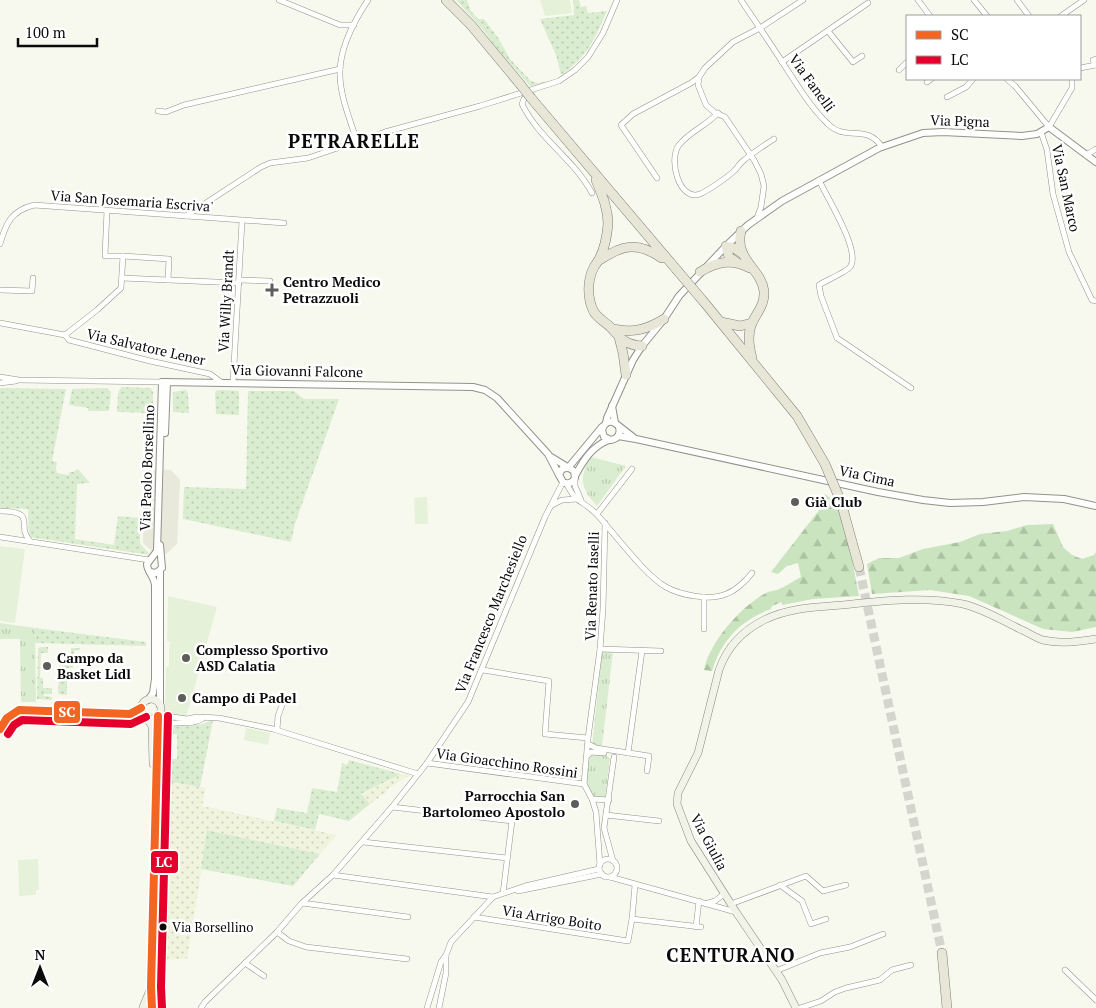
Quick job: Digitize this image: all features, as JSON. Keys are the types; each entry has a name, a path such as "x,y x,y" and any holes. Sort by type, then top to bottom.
{"highway":[{"path":"446,0 471,26 721,322 797,416 825,464 841,502 859,567"},
{"path":"592,171 606,203 608,224 604,244 588,286 589,298 594,312 602,321 622,334 632,346 642,346"},
{"path":"741,232 740,245 743,254 762,283 764,290 764,301 750,330 749,346 752,360"},
{"path":"598,261 619,249 632,246 650,250 673,266"},
{"path":"743,254 734,248 726,246 729,257 751,268"},
{"path":"700,272 712,264 723,261 736,262"},
{"path":"622,334 646,329 664,319"},
{"path":"721,322 740,326 752,323"},
{"path":"622,334 626,375"},
{"path":"942,953 947,1008"}],"main road":[{"name":"Via Giulia","path":"796,1008 776,971 691,841 678,804 678,794 698,752 719,670 728,650 752,626 765,619 798,609 856,603 932,600 964,605 985,612 1043,640 1078,642 1096,639"},
{"path":"0,729 7,718 19,710 130,714 141,708 148,700 153,700 160,705 158,764 156,770 152,1008"},
{"path":"141,708 142,713 152,726 153,764 156,770"},
{"path":"148,719 153,719 159,715"},
{"path":"144,1008 151,987"}],"street":[{"path":"279,0 340,25 354,25"},
{"path":"357,142 344,96 340,70 342,55 350,31 368,0"},
{"path":"186,216 261,167 308,158 385,132 539,87 568,76 588,57 603,33 617,0"},
{"name":"Via Fanelli","path":"741,0 798,86 829,126 841,133 866,133 878,141 882,147"},
{"path":"657,178 621,125 633,114 691,83 732,43 760,28 803,0"},
{"path":"918,0 929,15"},
{"path":"974,0 986,15"},
{"path":"1062,15 1084,0"},
{"path":"1018,1 1027,15"},
{"path":"782,62 868,3"},
{"path":"828,30 853,62 862,56"},
{"path":"1081,68 1095,65 1093,60 1096,59"},
{"path":"899,70 906,63"},
{"path":"158,111 166,112 184,105 340,70"},
{"path":"699,77 698,85 706,105 725,117 751,155 761,174 764,186 761,207 757,218"},
{"path":"947,97 966,86 972,80"},
{"path":"1008,80 1049,127 1096,162"},
{"path":"1049,127 1072,88 1072,80"},
{"path":"539,87 524,99 522,104 542,134 568,161 592,193"},
{"path":"718,113 679,144 675,152 674,169 684,189 689,193 694,195 701,194 734,172 740,163 774,139"},
{"name":"Via Pigna","path":"819,180 882,147 923,133 943,132 1022,136 1037,134 1049,127"},
{"name":"Via San Marco","path":"1041,132 1047,150 1053,194 1069,252 1088,293 1092,300 1096,300"},
{"path":"1086,155 1096,149"},
{"path":"609,440 603,435 604,425 626,375 642,346 664,319 679,296 726,246 757,218 819,180 845,233 853,259 850,267 819,285 821,296 837,338 911,388"},
{"name":"Via San Josemaria Escriva'","path":"0,244 4,230 13,215 24,208 34,205 284,223"},
{"path":"107,210 105,256 168,258 168,280"},
{"name":"Via Willy Brandt","path":"233,382 242,221"},
{"path":"65,335 121,288 123,256"},
{"path":"0,290 32,292 33,278"},
{"path":"122,278 270,281"},
{"name":"Via Salvatore Lener","path":"0,323 65,335 69,340 94,347 150,362 210,374 221,382"},
{"name":"Via Giovanni Falcone","path":"0,377 19,380 443,386 479,389 491,393 497,398 548,454 567,468"},
{"name":"Via Giovanni Falcone","path":"0,383 19,380"},
{"name":"Via Paolo Borsellino","path":"154,557 164,382"},
{"path":"564,483 570,483 591,451 602,442 614,440 618,436 612,406"},
{"path":"617,425 611,422 604,425 559,475 579,500 597,514 651,575 665,587 676,592 704,597 725,594 752,573"},
{"name":"Via Cima","path":"617,425 636,439"},
{"name":"Via Cima","path":"618,436 923,500 950,503 1024,498 1064,498 1096,506"},
{"name":"Via Giovanni Falcone","path":"548,454 559,475"},
{"path":"567,468 573,470 579,500"},
{"path":"597,514 632,470"},
{"name":"Via Francesco Marchesiello","path":"201,1008 277,932 302,903 333,875 363,842 427,763 468,702 483,670 544,517 564,483"},
{"path":"551,505 562,500 579,500"},
{"path":"0,511 20,513 24,519 28,539 31,542"},
{"name":"Via Renato Iaselli","path":"584,784 600,649 605,523"},
{"path":"8,538 20,535 25,530"},
{"path":"0,537 135,558 154,557 162,563 160,571 160,705"},
{"path":"148,700 153,693 156,668 155,582 148,570 147,564 154,557"},
{"path":"135,558 153,573 160,571"},
{"path":"704,597 704,629"},
{"path":"600,649 661,651"},
{"path":"628,753 642,651"},
{"path":"483,670 549,681 545,734 588,741 593,748 649,756 647,771"},
{"path":"277,730 278,716 284,700"},
{"path":"159,715 187,719 196,717 219,718 277,730 418,774"},
{"path":"159,731 173,722 198,721 202,718"},
{"path":"341,757 342,750"},
{"path":"586,756 594,752 608,753 614,757"},
{"path":"618,752 614,757 604,828 613,861 624,881"},
{"name":"Via Gioacchino Rossini","path":"427,763 584,784"},
{"path":"584,784 596,812 602,874"},
{"path":"592,799 609,800"},
{"path":"392,807 512,821 505,892"},
{"path":"606,815 659,821"},
{"path":"363,842 507,858"},
{"path":"427,1008 441,962 451,942 493,897 525,886 600,867 607,860 613,861"},
{"path":"610,877 615,874 617,869"},
{"path":"505,892 527,890 602,874 635,885 736,912"},
{"path":"333,875 493,897"},
{"path":"731,904 806,876 823,891 846,885"},
{"path":"635,885 632,919 698,927 699,902"},
{"path":"780,885 802,901 810,924 826,919"},
{"path":"708,903 715,901 724,894"},
{"path":"302,903 408,917"},
{"name":"Via Arrigo Boito","path":"474,917 628,941 632,919"},
{"path":"277,932 289,940 306,947 407,959"},
{"path":"776,971 820,953 850,947 883,934"},
{"path":"243,955 247,963 264,976"},
{"path":"439,1008 446,974 446,955"},
{"path":"800,1008 822,1001 835,992 846,988 880,980 892,970 911,964"},
{"path":"1065,970 1096,1000"}],"green space":[{"path":"456,0 467,0 471,11 478,19 484,19 499,39 510,59 531,81 538,83 555,80 531,87"},
{"path":"540,0 570,0 572,13 545,16"},
{"path":"573,0 579,0 581,7 586,6 588,13 607,11 594,39 584,54 561,75 556,55 540,19 574,15"},
{"path":"121,387 151,388 153,392 153,413 117,412 118,393"},
{"path":"0,388 66,389 52,461 57,462 57,473 68,475 70,472 78,469 90,483 77,484 75,539 114,545 118,516 140,518 140,543 150,555 29,537 28,509 0,508"},
{"path":"107,388 111,392 109,411 88,411 88,408 69,405 72,389"},
{"path":"186,390 189,413 173,412 173,392"},
{"path":"219,390 239,391 239,415 216,414 215,393"},
{"path":"248,391 294,391 304,399 339,399 295,524 291,542 183,519 184,487 246,489"},
{"path":"591,457 626,466 597,506 587,494 583,483 584,471"},
{"path":"825,494 837,503 848,539 859,596 813,599 782,605 782,602 772,606 771,609 741,625 721,649 712,671 704,670 712,648 719,637 746,607 766,593 780,589 801,577 798,563 787,566 778,574 771,572 820,509"},
{"path":"427,497 428,524 415,524 414,498"},
{"path":"1053,524 1063,547 1072,555 1082,559 1094,555 1096,552 1096,627 1072,632 1043,629 969,596 930,590 872,594 867,564 879,558 899,558 923,549 960,542 980,534 1007,531 1027,525"},
{"path":"0,546 25,549 15,623 0,621"},
{"name":"Complesso Sportivo ASD Calatia","path":"168,596 217,607 186,717 165,714 166,667 169,667 170,642 167,641"},
{"path":"0,623 35,628 36,702 21,702 20,639 0,639"},
{"path":"35,628 146,642 146,646 35,643"},
{"path":"40,647 48,647 48,653 41,653 40,678 43,678 43,688 52,688 52,694 44,694 44,696 52,697 52,700 37,699 38,649"},
{"path":"71,648 80,648 80,650 74,651 73,668 67,668 67,695 58,694 59,665 61,665 61,658 71,658"},
{"path":"602,651 613,652 602,746 592,746"},
{"path":"213,720 200,787 165,781 164,759 177,759 177,734 164,734 170,727 202,724"},
{"path":"246,728 270,733 268,745 244,740"},
{"path":"595,754 606,755 610,759 605,797 594,797 586,785 589,756"},
{"path":"349,760 401,774 361,794 370,804 349,821 319,814 315,830 274,821 277,808 307,813 312,788 337,792 342,763 347,765"},
{"path":"401,774 410,775 386,790 387,792 370,804 361,795"},
{"path":"165,781 206,788 202,806 337,835 320,854 208,830 187,959 160,960"},
{"path":"207,830 320,854 293,886 201,869"},
{"path":"38,859 39,890 36,890 36,895 19,896 18,860"}],"shaded area":[{"path":"156,469 171,470 180,480 177,544 166,554 155,554 143,543 144,481"}],"tunnel":[{"path":"859,567 942,953"}],"transit line":[{"name":"SC","path":"0,729 7,718 19,710 130,714 141,708"},
{"name":"SC","path":"152,1008 158,716"},
{"name":"LC","path":"162,1008 168,716"},
{"name":"LC","path":"8,734 14,725 22,720 131,724 146,717"}],"place":[{"name":"Centro Medico Petrazzuoli","path":"272,290"},
{"name":"Già Club","path":"795,502"},
{"name":"Complesso Sportivo ASD Calatia","path":"186,658"},
{"name":"Campo da Basket Lidl","path":"47,666"},
{"name":"Campo di Padel","path":"182,698"},
{"name":"Parrocchia San Bartolomeo Apostolo","path":"575,804"},
{"name":"Via Borsellino","path":"163,927"}],"district":[{"name":"PETRARELLE","path":"354,141"},
{"name":"CENTURANO","path":"731,955"}]}
